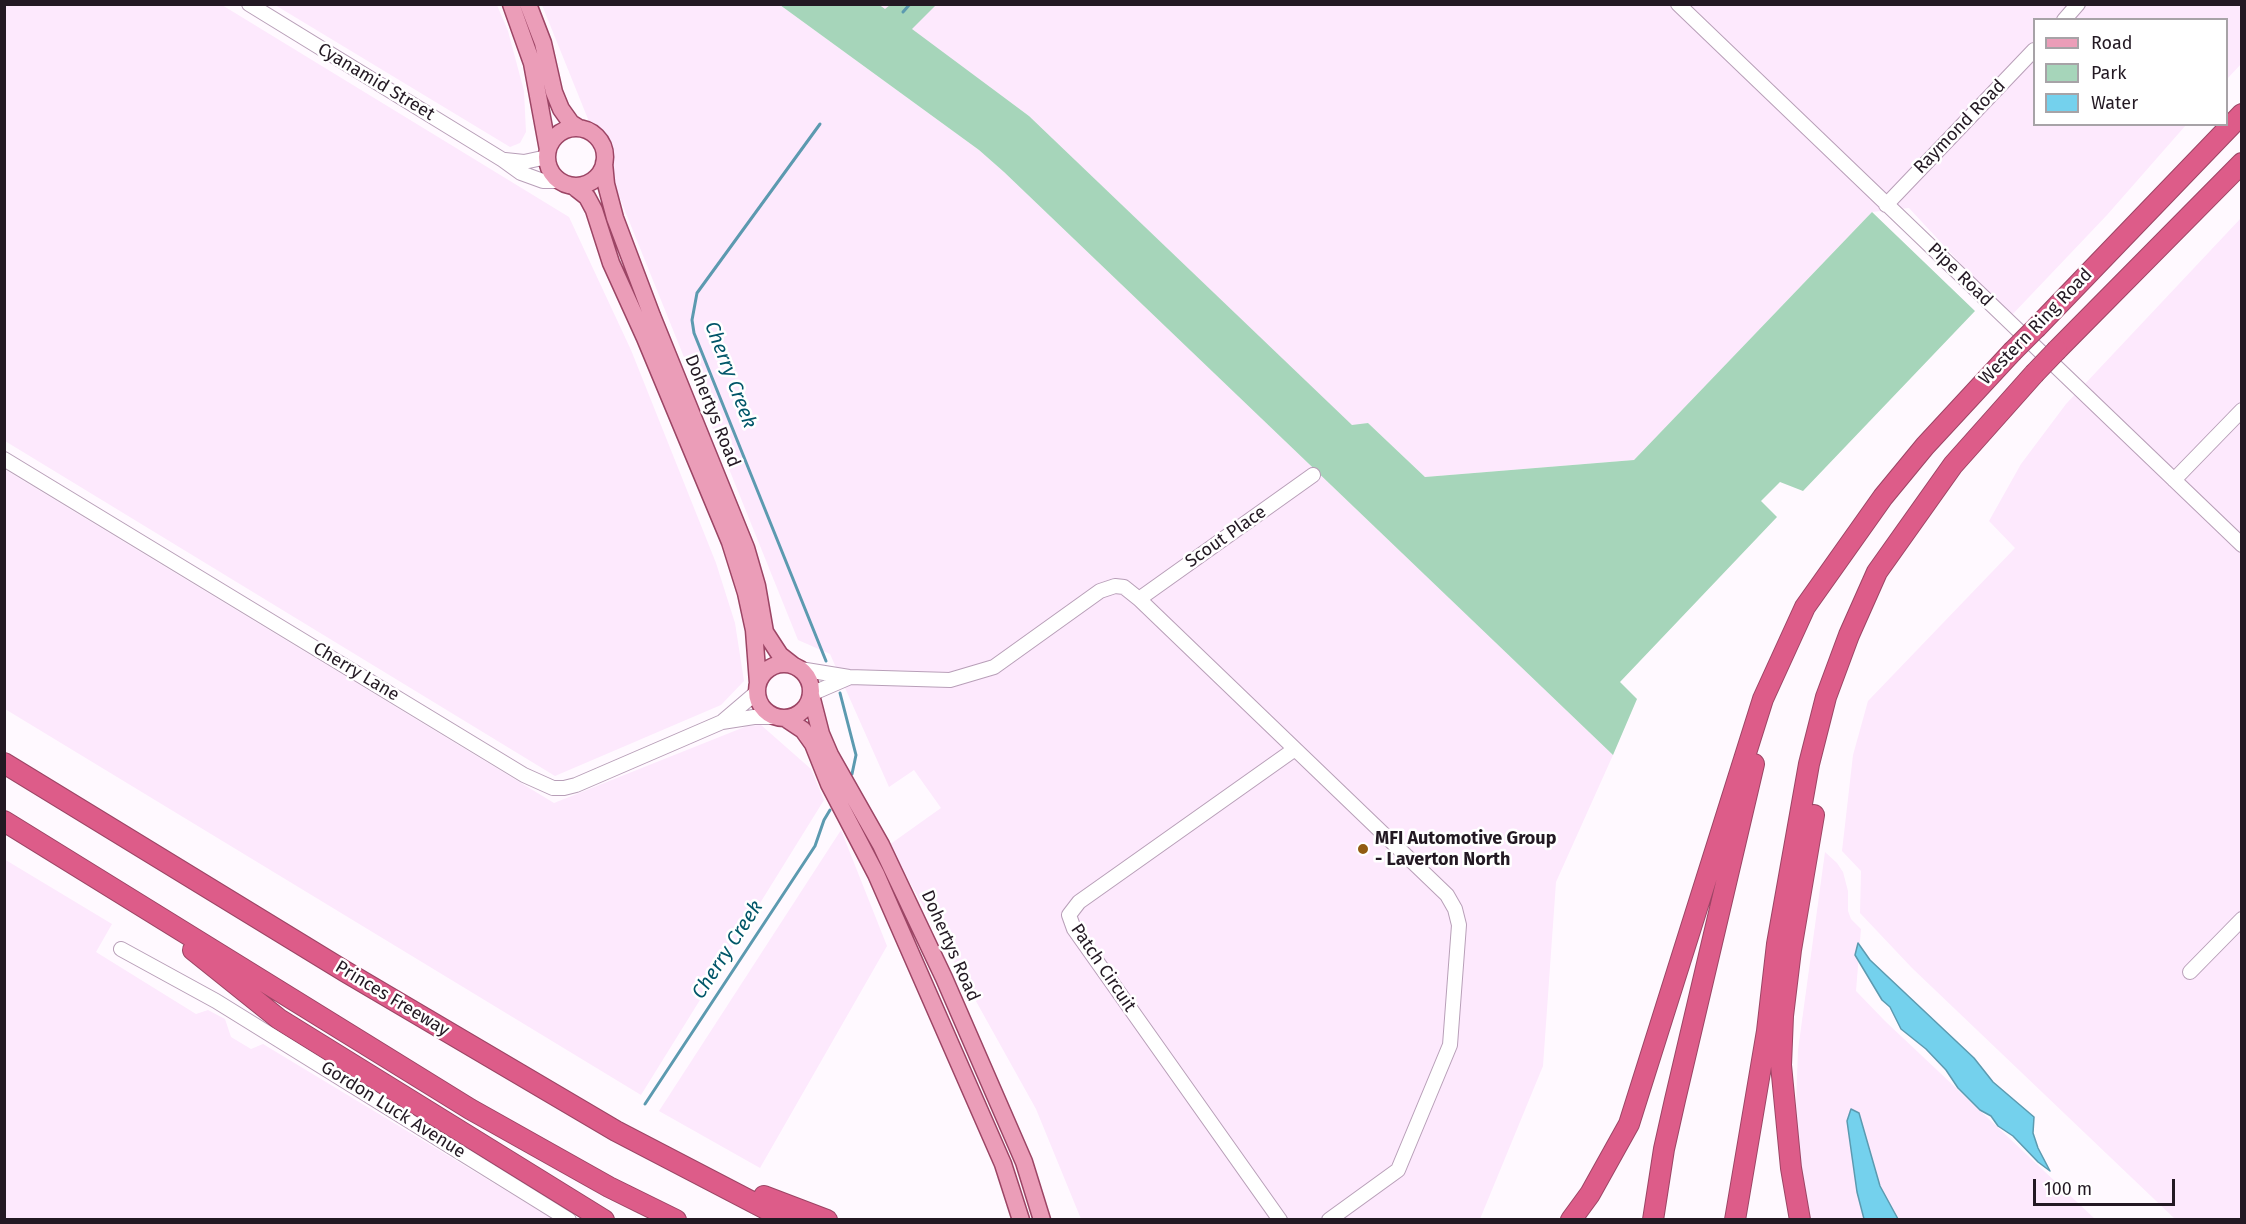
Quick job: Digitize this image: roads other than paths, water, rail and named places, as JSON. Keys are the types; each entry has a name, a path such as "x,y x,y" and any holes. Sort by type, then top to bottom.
{"highway":[{"path":"2228,124 2241,107"},
{"name":"Western Ring Road","path":"1845,552 1883,497 1925,446 2241,114"},
{"path":"2216,140 2227,126"},
{"name":"Western Ring Road","path":"1877,572 1953,465 2034,374 2241,163"},
{"path":"1571,1220 1595,1186 1629,1124 1763,699 1805,607 1845,552"},
{"path":"1653,1220 1664,1149 1757,753 1773,703 1811,612 1845,552"},
{"path":"1735,1220 1763,1054 1777,944 1809,764 1826,697 1877,572"},
{"path":"1800,1220 1784,1113 1781,1065 1783,1016 1791,950 1835,702 1877,572"},
{"name":"Princes Freeway","path":"4,764 346,972 616,1131 787,1220"},
{"path":"4,821 630,1208 653,1220"},
{"path":"124,895 279,1019 604,1220"},
{"path":"470,1109 609,1187 676,1220"},
{"path":"616,1131 710,1175 827,1220"}],"main road":[{"path":"511,4 532,63 547,153 553,174 566,183 590,182 596,177 604,163 605,155 594,134 571,123 561,109 554,92 543,43 528,4"},
{"path":"547,153 551,142 563,131 579,128"},
{"name":"Dohertys Road","path":"604,163 606,184 615,218 746,548 757,586 765,632 780,655 797,668"},
{"name":"Dohertys Road","path":"566,183 587,197 594,210 618,281 645,338 730,542 746,592 754,630 757,687"},
{"path":"785,664 797,668 810,682 811,694 805,709 799,714 781,718 763,708 757,687 768,669 785,664"},
{"name":"Dohertys Road","path":"811,694 818,726 830,755 891,864 944,978 1024,1162 1042,1220"},
{"name":"Dohertys Road","path":"781,718 803,730 813,744 829,784 876,874 1003,1164 1021,1220"}],"street":[{"name":"Cyanamid Street","path":"249,4 521,173 543,181 566,183"},
{"name":"Pipe Road","path":"1678,4 2241,545"},
{"path":"2066,18 2078,4"},
{"name":"Raymond Road","path":"1886,205 2033,51"},
{"path":"502,160 516,163 547,153"},
{"path":"2174,480 2241,410"},
{"name":"Cherry Lane","path":"4,459 553,788 576,785 722,722 754,717 781,718"},
{"name":"Scout Place","path":"1139,599 1313,475"},
{"path":"797,668 849,677 950,680 994,667 1107,587 1124,587 1447,895 1455,909 1459,925 1450,1044 1398,1170 1329,1220"},
{"path":"811,694 849,677"},
{"name":"Cherry Lane","path":"722,722 757,687"},
{"name":"Patch Circuit","path":"1280,1220 1074,929 1069,915 1078,902 1295,749"},
{"path":"2190,972 2241,919"},
{"name":"Gordon Luck Avenue","path":"121,949 216,1001 569,1220"}],"water":[{"path":"1858,943 1870,960 1974,1058 1993,1082 2034,1117 2033,1133 2050,1171 2013,1136 1998,1126 1991,1116 1980,1110 1958,1088 1946,1070 1926,1049 1901,1029 1890,1007 1882,1000 1855,955"},
{"path":"1851,1109 1859,1113 1880,1186 1898,1219 1864,1219 1857,1192 1847,1121"}],"waterway":[{"name":"Cherry Creek","path":"903,12 910,4"},
{"name":"Cherry Creek","path":"820,124 697,293 692,320 694,333 826,661"},
{"name":"Cherry Creek","path":"840,693 856,755 852,774"},
{"name":"Cherry Creek","path":"645,1104 815,846 830,810"}],"place":[{"name":"MFI Automotive Group - Laverton North","path":"1363,849"}]}
